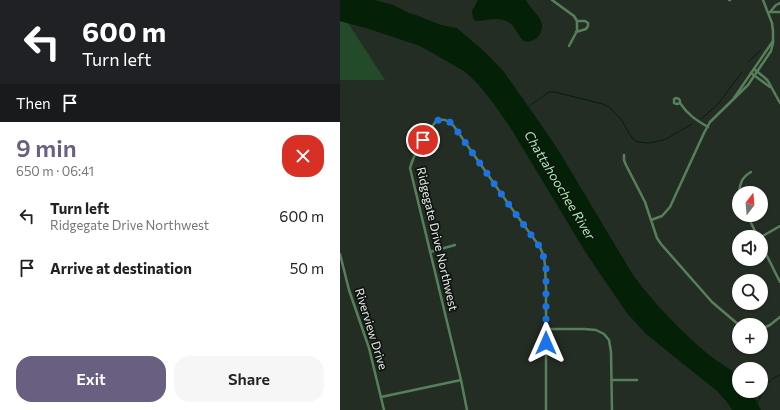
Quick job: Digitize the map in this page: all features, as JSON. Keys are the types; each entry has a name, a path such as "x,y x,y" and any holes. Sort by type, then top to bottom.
{"street":[{"path":"552,0 574,16 577,21 577,31 569,46"},
{"path":"651,220 662,216 670,208 710,122 745,89 771,51 774,43 772,27 769,12 764,0"},
{"path":"769,12 780,3"},
{"path":"769,12 780,12"},
{"path":"576,32 586,29 588,26 588,23 585,21 577,21"},
{"path":"732,100 773,40"},
{"path":"754,69 765,78 780,103"},
{"path":"751,73 771,88"},
{"path":"680,103 684,110 692,118 708,127"},
{"name":"Ridgegate Drive Northwest","path":"467,410 410,168 416,150 436,121 440,120 447,120 453,125 540,247 546,266 546,410"},
{"path":"624,155 624,160 643,197 657,238 665,250 712,302 732,319"},
{"path":"741,186 743,178 751,172"},
{"path":"768,233 780,226"},
{"path":"430,252 455,245"},
{"name":"Riverview Drive","path":"340,254 349,290 369,348 384,410"},
{"path":"768,258 780,282"},
{"path":"768,326 780,317"},
{"path":"546,329 596,330 604,334 609,340 611,352 612,410"},
{"path":"381,397 461,380"},
{"path":"612,380 637,380"}],"shaded area":[{"path":"340,21 348,23 385,80 340,80"}],"water":[{"name":"Chattahoochee River","path":"340,0 375,0 393,5 409,13 441,25 457,28 486,53 504,72 557,148 641,286 688,337 709,355 732,371 732,398 755,398 761,410 732,410 717,391 646,334 626,312 586,253 510,127 477,83 464,71 420,46 340,21"},
{"path":"478,0 526,0 542,22 540,34 536,39 527,42 522,39 508,22 500,19 476,21 473,18 472,11"}],"waterway":[{"path":"748,62 761,50"},
{"path":"701,119 718,104 742,72"},
{"path":"528,107 549,92 555,92 603,104 609,107 621,119 634,140 638,142 648,143 666,139 692,124"},
{"path":"756,404 767,384 780,375"}],"route":[{"path":"423,140 436,121 447,120 453,125 540,247 546,266 546,343"}]}
